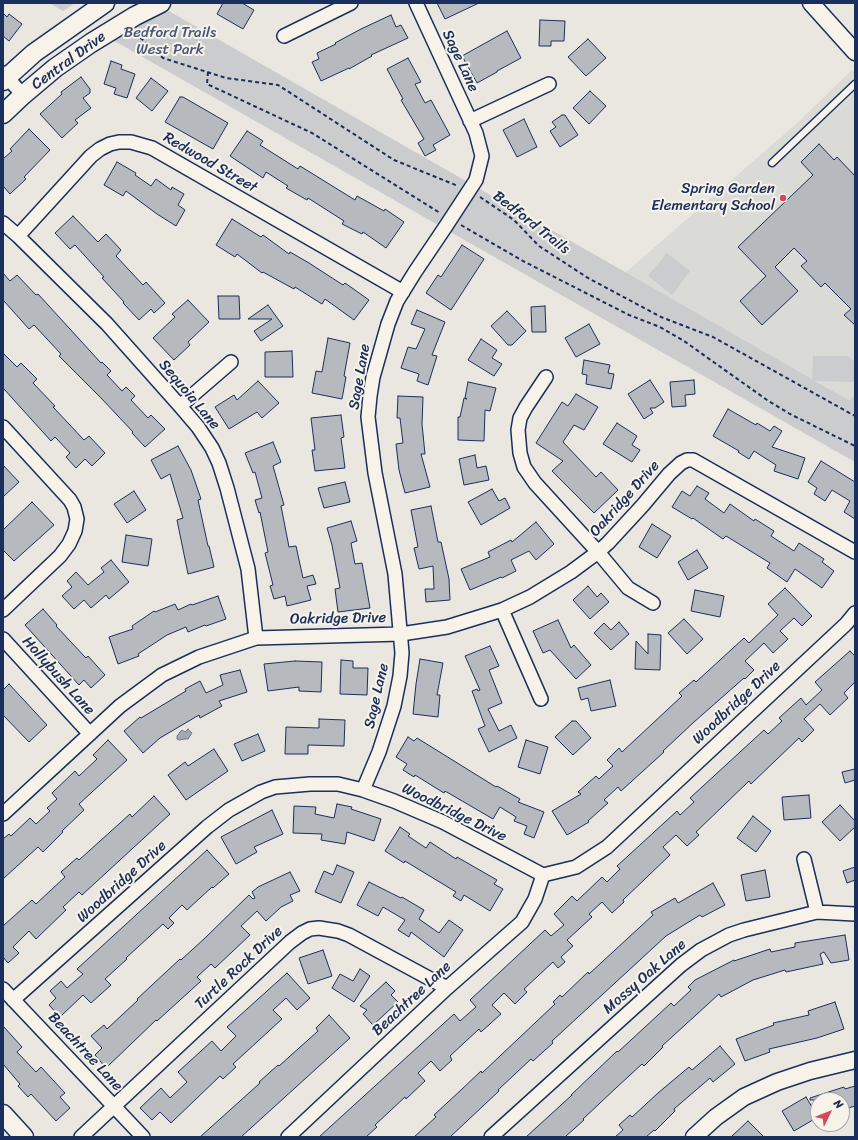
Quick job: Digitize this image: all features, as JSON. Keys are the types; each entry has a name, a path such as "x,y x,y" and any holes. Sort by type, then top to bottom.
{"main road":[{"name":"Central Drive","path":"4,77 34,53 105,3"},
{"name":"Central Drive","path":"3,114 55,68 91,43 135,16 161,3"},
{"path":"3,1114 24,1137"}],"street":[{"path":"284,36 351,3"},
{"name":"Sage Lane","path":"363,790 379,752 394,706 400,676 402,653 395,574 375,473 368,417 373,376 388,324 403,292 476,180 482,156 476,133 416,3"},
{"path":"811,3 855,52"},
{"path":"4,77 23,95"},
{"path":"470,121 549,84"},
{"name":"Redwood Street","path":"18,236 91,156 110,144 131,142 152,148 403,292"},
{"name":"Sequoia Lane","path":"3,223 107,324 198,427 212,448 219,463 227,488 248,569 256,638"},
{"path":"180,406 231,362"},
{"path":"546,377 520,418 518,430 520,454 524,467 535,483 598,552 628,588 654,603"},
{"path":"3,427 70,500 74,507 77,519 75,531 69,544 60,556 3,610"},
{"name":"Oakridge Drive","path":"3,814 120,706 162,675 199,657 256,638 401,634 447,628 502,610 530,597 571,572 598,552 613,538 669,474 677,466 687,460 693,460 855,552"},
{"path":"502,610 541,699"},
{"name":"Woodbridge Drive","path":"13,1000 207,827 230,810 261,792 275,787 310,784 338,784 363,790 394,801 443,822 543,875 576,867 607,847 846,624 855,613"},
{"name":"Hollybush Lane","path":"3,639 90,734"},
{"path":"804,859 817,912"},
{"name":"Beachtree Lane","path":"288,1137 447,988 522,922 535,899 543,875"},
{"name":"Mossy Oak Lane","path":"491,1137 681,965 701,950 729,935 744,930 817,912 855,914"},
{"name":"Turtle Rock Drive","path":"81,1137 290,942 310,929 319,928 338,931 349,935 447,988"},
{"name":"Beachtree Lane","path":"3,989 143,1137"},
{"path":"694,1137 716,1117 744,1097 810,1071 855,1060"}],"lane":[{"path":"772,163 855,84"}],"path":[{"name":"Bedford Trails","path":"134,33 163,58 226,78 278,85 394,160 469,190 514,220 539,246 588,278 661,317 713,337 855,416"},
{"path":"208,72 207,84 312,133 451,220 530,264 629,315 660,327 684,341 778,407 855,446"}],"shaded area":[{"name":"Spring Garden Elementary School","path":"852,70 855,73 855,395 849,400 625,273 796,124"},
{"path":"188,729 192,733 188,739 177,739 177,736 182,730 185,732"}],"green space":[{"path":"49,3 75,3 63,11"},
{"name":"Bedford Trails West Park","path":"167,10 812,379 813,356 848,356 855,362 855,380 852,382 815,381 849,400 855,395 855,462 111,39"},
{"path":"667,253 690,271 672,295 648,276"}],"building":[{"path":"223,3 242,3 254,10 243,29 217,14"},
{"path":"437,3 479,3 445,19"},
{"path":"3,13 7,17 9,14 22,24 9,41 3,36"},
{"path":"391,15 396,27 401,25 408,38 371,55 372,56 349,69 321,81 312,62 319,59 317,53 361,29"},
{"path":"540,20 565,21 564,41 551,41 551,46 539,46"},
{"path":"507,31 521,58 477,83 462,56"},
{"path":"588,39 606,58 586,76 568,57"},
{"path":"408,58 421,82 415,84 425,103 431,100 450,135 433,145 436,150 425,156 418,143 424,139 401,100 403,99 387,69"},
{"path":"111,61 122,65 121,69 135,74 127,98 114,94 116,88 104,84"},
{"path":"81,77 90,89 90,93 83,98 91,108 75,120 78,123 62,138 40,114 62,94 61,92"},
{"path":"151,78 168,91 152,111 136,98"},
{"path":"590,91 606,106 589,124 573,108"},
{"path":"180,97 183,97 228,123 213,149 165,122"},
{"path":"562,115 565,115 578,135 560,147 550,131 556,127 552,122"},
{"path":"524,119 537,147 517,157 503,130"},
{"path":"29,129 50,150 24,177 26,179 10,194 3,186 3,159 12,151 10,149"},
{"path":"247,131 263,141 260,145 298,169 300,166 355,200 357,196 384,211 385,209 404,222 386,248 363,232 362,234 342,224 344,221 308,198 307,200 286,188 288,186 266,172 263,178 230,156"},
{"path":"819,144 834,160 837,157 855,176 855,325 844,315 851,309 825,283 821,287 801,266 807,261 794,248 775,267 798,291 762,325 740,301 766,276 738,247 813,175 801,162"},
{"path":"117,162 136,173 135,175 151,186 156,179 171,190 172,187 184,194 178,205 185,210 176,226 126,191 123,196 104,185"},
{"path":"73,216 98,242 106,234 121,250 116,256 143,285 146,282 165,303 154,313 151,309 139,320 102,278 104,277 75,245 70,249 55,233"},
{"path":"232,219 261,237 263,235 289,254 290,252 343,285 345,283 369,300 354,320 325,299 322,304 295,287 294,289 263,272 262,273 237,254 235,257 216,245"},
{"path":"462,245 484,259 451,310 426,293 438,275 441,277"},
{"path":"3,273 10,281 17,275 36,295 38,294 101,363 102,362 111,371 107,375 122,391 126,387 135,396 131,400 148,418 151,415 165,429 145,447 101,398 59,356 61,354 34,325 29,329 3,300"},
{"path":"218,296 239,296 240,319 219,319"},
{"path":"188,300 209,322 188,342 190,345 174,360 153,338 175,317 172,314"},
{"path":"268,305 283,326 261,341 254,331 272,319 248,319"},
{"path":"545,306 546,332 532,332 531,307"},
{"path":"417,310 445,322 432,355 437,356 428,385 417,381 419,374 401,368 408,347 416,349 425,329 411,324"},
{"path":"507,311 526,331 512,345 508,345 491,326"},
{"path":"589,324 600,344 576,357 565,338"},
{"path":"328,338 350,343 344,376 346,377 342,399 312,393 316,371 322,372"},
{"path":"481,339 497,350 492,358 502,364 494,376 468,360"},
{"path":"292,351 293,377 265,377 265,352"},
{"path":"3,353 17,367 21,363 37,379 33,383 55,406 53,407 84,440 89,436 105,453 92,466 85,459 76,468 66,457 70,453 55,437 51,441 3,388"},
{"path":"584,360 610,365 608,373 614,374 611,389 586,384 587,375 582,374"},
{"path":"650,380 664,402 655,408 650,408 653,413 644,419 628,394"},
{"path":"694,380 695,394 685,395 686,406 672,407 670,382"},
{"path":"258,381 279,403 262,418 257,412 229,429 215,407 234,395 237,400"},
{"path":"468,382 496,388 490,411 485,410 484,441 458,440 458,417 460,417 464,398 467,399 465,398"},
{"path":"576,394 598,407 584,430 574,425 563,442 596,477 601,472 618,490 594,513 552,471 563,461 536,443 562,402 568,406"},
{"path":"398,396 423,397 422,424 425,454 421,454 430,487 405,493 399,470 396,444 403,443 400,418 397,418"},
{"path":"728,409 770,431 774,426 782,431 772,447 805,458 798,479 774,471 776,465 754,451 749,459 738,452 739,451 713,436"},
{"path":"341,415 344,437 341,438 345,468 315,471 312,450 315,450 311,418"},
{"path":"617,423 637,436 632,445 640,450 632,462 603,444"},
{"path":"273,442 281,462 273,466 284,505 281,506 289,547 296,546 303,578 313,575 316,584 307,586 311,600 287,606 285,596 274,599 270,586 273,585 265,553 268,552 260,512 259,513 255,500 262,498 255,472 253,473 245,453"},
{"path":"178,446 191,470 201,499 198,500 214,567 188,574 177,520 183,518 170,474 161,479 151,460"},
{"path":"475,455 477,468 486,466 489,480 464,485 459,459"},
{"path":"821,461 855,482 855,519 844,512 850,501 832,490 825,501 814,494 817,488 808,482"},
{"path":"3,465 19,482 3,497"},
{"path":"345,482 350,502 324,508 318,488"},
{"path":"697,486 709,493 705,499 724,513 730,504 754,521 755,519 774,531 771,536 794,551 799,543 824,559 822,562 834,571 822,588 795,569 787,582 767,568 770,563 726,536 723,539 693,518 692,519 672,507 682,491 690,496"},
{"path":"492,489 499,501 505,498 510,508 481,525 468,502"},
{"path":"134,491 146,510 127,523 114,504"},
{"path":"32,502 54,525 14,561 3,550 3,530"},
{"path":"431,506 438,542 441,542 449,579 450,600 426,602 425,589 434,589 433,566 419,569 414,548 418,547 411,510"},
{"path":"351,521 357,541 351,543 355,564 362,563 370,608 338,612 335,589 340,588 332,545 327,528"},
{"path":"536,522 554,544 536,560 529,551 511,560 516,571 470,590 461,569 490,557 488,552 511,540 512,542"},
{"path":"652,524 671,536 657,558 639,547"},
{"path":"126,535 152,539 148,566 122,562"},
{"path":"697,550 708,568 688,580 678,562"},
{"path":"111,560 129,582 109,599 106,595 91,608 84,600 74,609 62,596 72,587 67,581 76,572 88,585 104,572 101,568"},
{"path":"588,586 597,597 601,593 609,602 590,619 573,600"},
{"path":"785,588 812,616 802,626 794,618 780,631 788,639 773,653 764,643 745,661 754,670 745,679 744,678 694,722 621,791 618,787 604,800 608,803 588,821 589,822 567,835 552,811 581,794 578,792 596,776 599,779 613,766 607,760 619,748 622,752 682,696 679,693 694,680 696,682 744,638 749,643 778,615 768,604"},
{"path":"695,590 724,596 720,617 691,611"},
{"path":"218,596 226,619 188,632 186,627 167,635 138,654 139,656 118,664 109,637 133,629 132,626 154,611 155,612 175,604 178,610 191,604 192,605"},
{"path":"43,609 57,625 56,626 86,658 88,656 105,675 91,688 84,680 79,685 25,625"},
{"path":"684,619 703,639 687,654 668,633"},
{"path":"558,620 571,648 574,645 591,665 576,679 550,650 543,653 533,631"},
{"path":"619,622 629,634 611,650 594,633 604,623 611,630"},
{"path":"648,634 661,635 660,670 635,669 636,641 648,654"},
{"path":"490,646 499,666 489,670 502,703 488,709 499,731 511,725 517,738 489,752 478,729 485,726 472,691 477,689 478,691 480,690 465,656"},
{"path":"850,651 855,656 855,682 844,693 848,698 830,715 820,704 804,719 814,730 802,742 799,738 751,784 749,781 696,832 699,835 687,846 676,835 663,847 670,855 623,900 624,902 612,913 602,902 589,914 592,917 567,940 573,946 561,957 565,962 558,968 553,962 524,989 527,992 515,1004 504,993 492,1005 501,1014 481,1032 479,1029 450,1056 452,1060 440,1071 431,1061 418,1073 425,1081 406,1099 405,1097 375,1125 377,1127 366,1137 319,1137 454,1014 460,1021 476,1007 470,1000 545,930 551,936 564,925 554,914 572,896 577,901 602,877 607,882 620,869 617,866 677,811 680,815 694,802 690,798 764,730 768,734 782,721 779,718 801,698 806,705 822,690 815,682"},
{"path":"420,659 443,663 437,695 440,695 438,717 413,714"},
{"path":"341,660 353,661 353,668 368,668 367,695 340,694"},
{"path":"295,661 322,662 321,692 299,691 299,687 268,691 264,664"},
{"path":"240,670 247,692 219,701 222,706 200,718 199,715 160,738 143,753 124,731 140,717 141,718 186,691 185,689 200,681 206,693 223,685 220,675"},
{"path":"610,680 616,706 591,711 588,698 581,700 578,688"},
{"path":"9,684 47,725 29,742 3,715 3,690"},
{"path":"319,719 345,720 344,746 308,745 308,754 285,754 286,727 319,728"},
{"path":"572,721 576,721 591,738 573,755 555,737"},
{"path":"258,734 265,751 242,761 234,744"},
{"path":"408,737 414,741 417,738 496,787 497,786 520,799 518,802 544,812 534,838 524,834 527,826 514,821 516,817 500,807 493,819 445,791 444,793 415,775 414,777 403,770 407,764 396,757"},
{"path":"108,740 127,760 79,804 84,810 43,852 38,847 3,879 3,839 9,834 11,836 30,818 36,824 50,811 47,808 57,799 52,793 75,771 79,776 97,759 93,755"},
{"path":"526,740 548,747 540,774 518,767"},
{"path":"214,749 228,771 186,800 168,775 185,762 188,766"},
{"path":"855,769 855,780 845,783 842,772"},
{"path":"809,795 811,818 784,820 782,797"},
{"path":"154,796 170,814 82,895 79,892 63,907 66,910 36,939 29,931 13,947 19,953 8,963 3,957 3,926 32,900 36,904 65,877 61,872 77,858 79,860 130,814 132,817"},
{"path":"337,804 352,807 351,809 381,819 374,841 347,832 345,844 321,840 322,834 293,833 294,806 316,807 315,814 334,818"},
{"path":"840,805 855,821 855,827 840,841 822,822"},
{"path":"272,810 283,834 254,847 257,852 236,864 221,837"},
{"path":"753,816 771,831 756,852 737,838"},
{"path":"400,827 410,834 408,836 426,848 430,842 456,859 457,857 497,880 494,884 503,889 490,911 464,895 461,901 453,896 456,892 405,861 404,863 385,851"},
{"path":"207,850 229,874 187,910 182,905 169,918 174,923 168,929 163,924 126,958 127,959 105,979 111,985 91,1003 83,995 60,1017 49,1005 56,998 50,991 61,981 67,988 83,974 77,969"},
{"path":"337,865 354,872 341,903 315,892 324,871 333,875"},
{"path":"855,867 855,880 847,883 843,871"},
{"path":"765,870 770,897 746,901 741,875"},
{"path":"290,872 300,891 290,895 293,901 281,907 266,921 257,911 241,926 250,935 215,968 211,964 197,977 201,981 157,1021 156,1020 106,1068 95,1055 102,1048 91,1036 104,1025 107,1029 138,1000 137,999 205,938 249,895 253,899 255,898 252,892 258,887"},
{"path":"369,882 401,898 402,897 424,910 419,919 439,933 449,920 463,930 444,957 411,932 409,937 398,930 405,920 383,907 378,916 357,905"},
{"path":"713,883 725,905 702,917 700,915 666,936 552,1041 553,1043 533,1061 531,1059 450,1137 414,1137 436,1117 434,1115 481,1071 482,1073 555,1004 553,1002 560,995 562,997 588,972 589,974 653,915 651,912 675,898 678,903"},
{"path":"845,935 849,960 831,963 824,952 820,954 823,964 786,972 785,970 753,980 721,997 719,994 662,1046 663,1047 644,1066 642,1064 565,1137 526,1137 617,1051 618,1052 671,1003 674,1006 691,990 688,987 695,980 734,960 770,949 771,952 795,947 795,943"},
{"path":"323,950 332,976 308,984 299,958"},
{"path":"360,969 370,976 354,1002 332,988 340,974 353,981"},
{"path":"287,973 310,998 297,1010 286,998 273,1010 282,1019 233,1064 236,1067 223,1079 220,1076 171,1123 160,1112 152,1120 140,1108 161,1088 170,1098 187,1082 178,1072 212,1041 221,1051 236,1036 227,1027"},
{"path":"386,982 395,991 391,995 398,1002 373,1025 363,1014 367,1010 360,1006"},
{"path":"835,1002 844,1029 817,1038 769,1049 770,1052 745,1061 736,1039 774,1025 773,1023 809,1015 808,1011"},
{"path":"329,1015 350,1038 241,1137 200,1137 260,1083 259,1082 318,1031 316,1028"},
{"path":"3,1026 22,1047 17,1052 36,1072 41,1067 65,1093 60,1097 70,1108 56,1121 31,1094 28,1097 18,1086 20,1084 3,1064"},
{"path":"720,1046 735,1064 713,1082 710,1078 674,1109 675,1111 655,1131 654,1130 646,1137 615,1137 623,1130 619,1125 630,1115 632,1117 689,1067 692,1070"},
{"path":"855,1086 855,1106 850,1108 850,1092 829,1092 844,1087 845,1089"},
{"path":"806,1097 810,1104 810,1122 794,1131 782,1111"},
{"path":"748,1121 764,1137 731,1137"}],"place":[{"name":"Spring Garden Elementary School","path":"783,198"}]}
